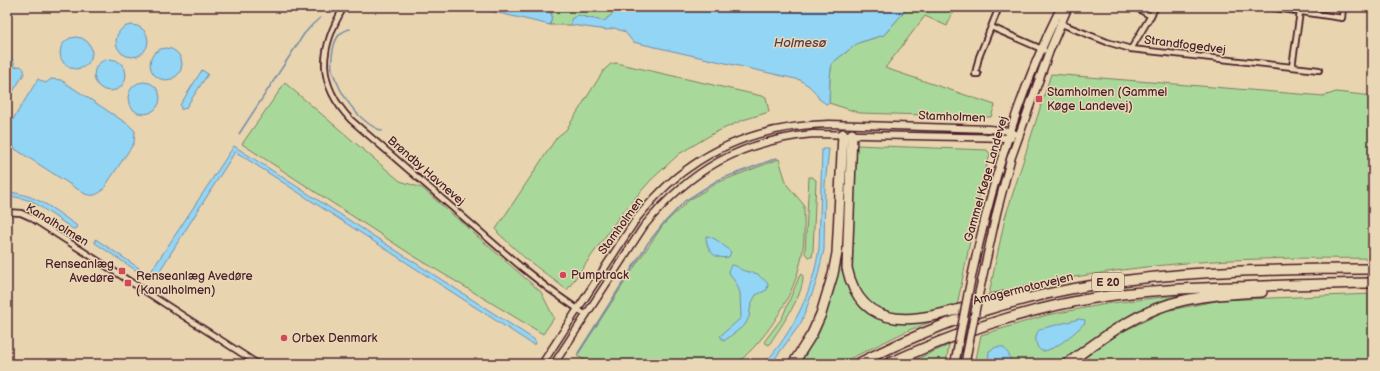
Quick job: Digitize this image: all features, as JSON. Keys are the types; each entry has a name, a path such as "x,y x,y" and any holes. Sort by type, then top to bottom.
{"highway":[{"path":"848,134 848,268 854,290 861,299 879,314 890,318 913,320 1002,298 1055,292"},
{"path":"793,364 812,334 821,314 833,274 837,253 848,134"},
{"name":"Amagermotorvejen","path":"857,364 894,345 939,326 986,310 1055,292 1096,284 1165,275 1301,268 1373,269"},
{"path":"1067,364 1110,333 1133,319 1161,307 1184,300 1218,295 1288,290 1316,284"},
{"name":"Amagermotorvejen","path":"888,364 947,338 998,321 1050,307 1099,298 1161,290 1316,284 1373,284"}],"main road":[{"name":"Gammel Køge Landevej","path":"965,364 997,211 1019,136 1049,52 1061,7"},
{"name":"Gammel Køge Landevej","path":"955,360 988,207 1010,131 1042,49 1057,22 1068,7"}],"street":[{"name":"Brøndby Havnevej","path":"344,7 326,45 325,58 329,86 334,98 342,110 351,120 520,266 549,289 586,314"},
{"path":"978,74 975,74 979,57 999,7"},
{"path":"1136,7 1151,16"},
{"path":"1131,49 1156,7"},
{"path":"1269,7 1342,18 1343,7"},
{"path":"1292,68 1300,12"},
{"name":"Strandfogedvej","path":"1057,22 1106,42 1131,49 1319,70"},
{"path":"990,27 1049,52"},
{"name":"Stamholmen","path":"542,364 637,218 655,197 689,167 725,146 757,134 794,126 829,124 989,129 1010,131 1019,136"},
{"path":"848,124 848,134"},
{"name":"Stamholmen","path":"554,364 644,226 661,206 694,176 730,155 759,144 812,134 1008,139 1019,136"},
{"name":"Kanalholmen","path":"7,212 21,213 30,218 258,364"}],"green space":[{"path":"542,7 621,7 604,21 582,16 573,19 571,25 550,25 552,13"},
{"path":"907,7 955,7 947,26 925,16 885,68 995,105 991,117 860,113 829,103 832,63 858,43 884,35"},
{"path":"616,63 766,97 769,112 743,120 714,133 679,154 650,181 622,213 567,290 525,258 498,233 496,229 557,137 566,130 604,70 611,64"},
{"path":"1051,74 1324,96 1336,92 1373,96 1373,258 1275,258 1193,262 1056,280 989,294 1005,218"},
{"path":"285,83 400,181 422,188 541,292 554,318 543,334 412,255 242,144"},
{"path":"845,144 847,144 844,264 847,283 855,298 867,309 931,319 931,322 909,330 839,364 797,364 823,321 837,276"},
{"path":"855,145 987,150 990,154 980,192 957,306 913,316 899,315 873,306 862,297 850,265"},
{"path":"779,159 787,185 804,205 803,249 793,285 786,300 769,329 748,353 736,364 592,364 577,356 663,225 688,201 719,182"},
{"path":"809,177 816,180 812,257 808,257 805,253"},
{"path":"801,274 803,276 802,283 796,300 769,345 764,342 782,318"},
{"path":"1187,294 1188,297 1179,299 1079,351 1060,364 975,364 981,335 1047,315 1112,303"},
{"path":"1373,294 1373,364 1076,364 1120,333 1165,311 1221,300"},
{"path":"949,345 946,364 905,364"}],"water":[{"path":"473,7 542,7 549,10 552,16 550,25"},
{"name":"Holmesø","path":"621,7 907,7 884,35 858,43 832,63 829,103 826,104 819,99 809,86 800,80 633,42 625,32 614,28 607,30 571,25 571,19 578,15 604,21"},
{"path":"129,25 135,25 145,32 148,41 147,47 141,54 135,57 129,57 119,50 116,44 116,38 123,28"},
{"path":"73,37 79,37 89,44 92,53 91,59 85,66 79,69 73,69 63,62 60,56 60,50 67,40"},
{"path":"163,48 169,48 179,55 182,64 181,70 175,77 169,80 163,80 153,73 150,67 150,61 157,51"},
{"path":"9,58 14,62 14,67 20,66 23,68 24,74 7,101 7,59"},
{"path":"107,59 113,59 123,66 126,75 125,81 119,88 113,91 107,91 97,84 94,78 94,72 101,62"},
{"path":"202,70 208,74 185,109 184,108 182,110 180,105"},
{"path":"38,79 46,83 51,79 61,80 129,125 135,131 134,143 102,191 97,194 85,194 15,149 9,142 7,129"},
{"path":"141,82 147,82 157,89 160,98 159,104 153,111 147,114 141,114 131,107 128,101 128,95 135,85"},
{"path":"234,146 535,340 536,344 532,344 236,152 159,272 153,278 150,273"},
{"path":"822,149 829,149 825,185 824,250 816,283 801,323 771,364 764,364 793,325 807,295 812,280 819,248"},
{"path":"7,192 17,193 44,203 76,225 77,228 73,229 32,201 16,197 7,197"},
{"path":"706,236 716,240 731,252 729,257 719,257 712,253 707,246"},
{"path":"95,239 140,270 137,271 95,243"},
{"path":"731,265 744,271 758,274 768,285 767,290 756,295 751,304 749,317 745,325 724,341 720,336 741,318 740,293 728,271"},
{"path":"1079,319 1085,320 1085,323 1063,342 1044,351 1038,348 1036,344 1036,336 1040,329"},
{"path":"996,347 1003,347 1005,349 1010,357 1011,364 988,364 989,351"}],"waterway":[{"path":"239,134 304,34 320,18"},
{"path":"350,29 342,33 335,42 333,48 332,72 349,104 367,123 382,131"},
{"path":"578,353 648,243 663,224 685,201 718,180 777,158"}],"place":[{"name":"Stamholmen (Gammel Køge Landevej)","path":"1039,99"},
{"name":"Renseanlæg Avedøre","path":"122,271"},
{"name":"Pumptrack","path":"563,275"},
{"name":"Renseanlæg Avedøre (Kanalholmen)","path":"128,283"},
{"name":"Orbex Denmark","path":"284,338"}]}
